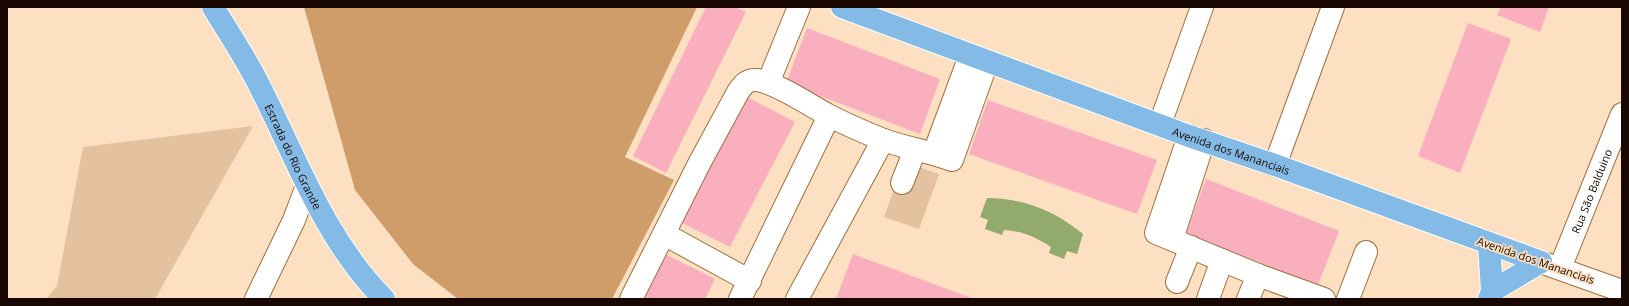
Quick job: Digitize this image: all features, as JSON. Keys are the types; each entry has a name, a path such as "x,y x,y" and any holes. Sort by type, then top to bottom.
{"main road":[{"name":"Estrada do Rio Grande","path":"213,7 258,81 307,186 339,244 366,281 384,299"},
{"name":"Avenida dos Mananciais","path":"842,7 979,59 1550,265"},
{"path":"1489,244 1491,295 1550,265"}],"street":[{"path":"768,83 799,7"},
{"path":"1160,124 1202,7"},
{"path":"1275,165 1333,7"},
{"path":"902,183 934,154 979,59"},
{"path":"631,299 738,92 743,84 750,80 768,83 829,116 883,140 934,154"},
{"name":"Rua São Balduino","path":"1550,265 1622,114"},
{"path":"664,234 745,290 829,116"},
{"path":"1196,138 1164,236 1258,275 1324,299"},
{"path":"797,299 883,140"},
{"path":"256,299 294,220 307,186"},
{"path":"294,220 324,217"},
{"path":"1177,282 1192,247"},
{"path":"1348,299 1366,252"},
{"path":"1208,299 1222,260"},
{"name":"Avenida dos Mananciais","path":"1550,265 1622,291"},
{"path":"1248,299 1258,275"}],"shaded area":[{"path":"304,7 697,7 625,157 674,180 612,299 458,299 413,264 355,190"},
{"path":"253,126 155,299 46,299 57,286 83,147"},
{"path":"904,162 939,174 919,229 884,217"},
{"path":"987,198 1027,204 1038,207 1061,218 1083,234 1077,254 1067,251 1064,259 1049,253 1051,247 1029,235 1004,230 1002,235 985,229 988,220 980,217"}],"building":[{"path":"706,7 735,7 746,12 666,173 633,156"},
{"path":"1501,7 1549,7 1540,32 1497,15"},
{"path":"1468,23 1511,39 1460,173 1418,156"},
{"path":"807,28 940,79 920,134 786,83"},
{"path":"743,95 795,122 730,247 678,221"},
{"path":"988,100 1157,160 1137,214 969,154"},
{"path":"1206,179 1339,231 1318,285 1186,234"},
{"path":"663,253 715,279 705,299 639,299"},
{"path":"853,254 974,299 836,299"}]}
